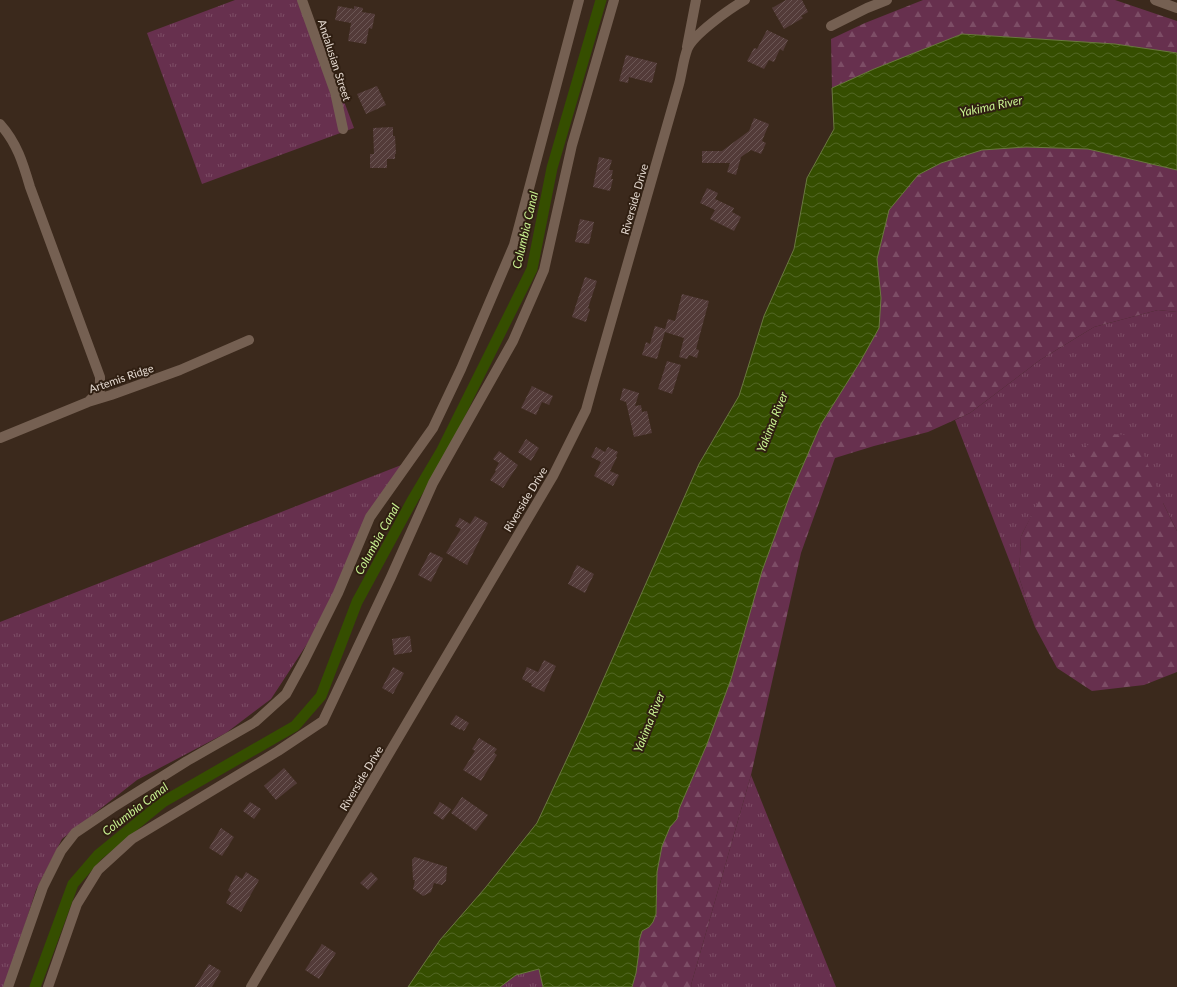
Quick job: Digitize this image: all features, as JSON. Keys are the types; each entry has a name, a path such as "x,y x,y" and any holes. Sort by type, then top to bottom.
{"street":[{"name":"Andalusian Street","path":"302,0 335,92 343,129"},
{"path":"8,987 43,887 61,851 76,833 112,808 181,765 255,722 286,694 338,593 370,517 433,428 461,369 514,245 579,0"},
{"path":"48,987 77,904 98,870 132,839 278,751 323,721 391,577 433,483 513,341 544,270 572,145 614,0"},
{"path":"687,49 696,0"},
{"name":"Riverside Drive","path":"251,987 553,476 574,436 586,410 679,84 687,49 698,35 713,22 745,0"},
{"path":"831,26 887,0"},
{"path":"1155,0 1177,8"},
{"path":"0,124 14,141 22,159 30,187 100,376 100,390 88,402"},
{"name":"Artemis Ridge","path":"0,438 88,402 180,370 249,340"}],"green space":[{"path":"235,0 306,0 354,128 202,184 147,33"},
{"path":"923,0 1115,0 1177,21 1177,53 1115,44 962,34 874,69 832,88 831,39 865,23"},
{"path":"1026,147 1088,149 1177,170 1177,312 1158,310 1094,327 1040,360 970,413 928,432 835,458 801,553 751,775 691,985 692,987 632,987 636,973 639,941 642,931 649,927 656,914 657,872 662,846 670,827 677,819 679,809 707,744 731,679 762,571 790,495 821,424 860,362 881,298 877,259 889,210 918,175 941,163 982,150"},
{"path":"1158,310 1177,312 1177,531 1163,503 1032,515 1021,536 1019,577 1035,627 955,420 970,413 1040,360 1094,327"},
{"path":"1112,434 1125,435 1140,445 1163,503 1177,531 1177,672 1144,685 1092,691 1057,668 1035,627 1019,577 1021,536 1047,484 1077,450"},
{"path":"409,462 383,500 309,641 271,699 226,733 137,780 62,839 36,890 5,987 0,987 0,622"},
{"path":"751,775 836,987 692,987 691,985"},
{"path":"540,969 543,987 500,987 516,975"}],"water":[{"name":"Yakima River","path":"962,34 1115,44 1177,53 1177,170 1088,149 1026,147 982,150 941,163 918,175 889,210 877,259 881,298 879,328 860,362 821,424 790,495 762,571 731,679 707,744 679,809 677,819 670,827 662,846 657,872 656,914 649,927 642,931 639,941 636,973 632,987 543,987 539,969 516,975 500,987 408,987 440,940 486,887 537,823 587,716 699,464 739,396 764,316 794,249 807,178 834,129 832,88 874,69"}],"building":[{"path":"786,0 802,0 808,12 801,16 803,18 784,29 772,8"},
{"path":"338,6 354,9 354,6 363,8 362,12 375,14 372,29 369,28 366,44 348,41 351,23 335,20"},
{"path":"767,30 788,40 783,51 780,49 774,62 769,60 764,69 747,61 754,48 757,49"},
{"path":"626,55 657,63 652,83 629,77 628,83 619,81"},
{"path":"377,86 386,105 366,114 357,94"},
{"path":"754,118 769,124 762,141 766,143 761,154 751,150 741,157 736,175 727,172 730,163 702,163 702,151 722,151 749,131"},
{"path":"393,127 393,136 395,136 395,159 387,159 387,168 370,168 370,154 374,154 373,128"},
{"path":"599,157 612,160 609,170 613,170 611,179 613,179 610,191 593,187"},
{"path":"707,188 718,193 715,199 734,208 732,212 741,217 734,231 710,219 715,210 700,203"},
{"path":"580,219 594,222 589,244 575,242"},
{"path":"585,277 597,281 588,308 590,309 586,322 572,317"},
{"path":"682,294 709,301 696,349 699,350 697,358 689,355 687,359 679,357 684,338 665,332 657,359 642,355 646,342 650,344 655,326 665,329 668,319 675,321"},
{"path":"667,361 681,365 672,394 658,389"},
{"path":"532,386 553,396 549,405 542,402 536,415 521,408"},
{"path":"623,388 639,393 635,406 641,405 642,412 647,411 652,433 634,437 626,402 620,400"},
{"path":"526,439 539,448 531,461 518,452"},
{"path":"596,447 605,452 608,447 618,452 610,471 619,475 613,486 594,476 601,462 591,457"},
{"path":"499,451 518,465 503,488 490,480 499,463 493,459"},
{"path":"475,516 488,523 467,565 446,553 461,529 455,526 460,518 470,524"},
{"path":"430,552 443,558 431,582 418,575"},
{"path":"577,565 594,574 585,593 568,584"},
{"path":"410,636 412,652 394,655 392,639"},
{"path":"544,660 556,666 544,692 531,686 532,684 522,679 527,667 538,672"},
{"path":"393,667 404,673 393,694 382,688"},
{"path":"456,715 469,723 464,731 450,724"},
{"path":"479,738 497,749 494,753 497,755 481,781 463,770 475,751 472,749"},
{"path":"284,768 297,783 276,800 264,786"},
{"path":"462,797 488,815 476,831 451,813"},
{"path":"250,802 261,809 254,819 243,811"},
{"path":"440,802 451,809 443,820 433,813"},
{"path":"221,828 234,837 222,856 209,848"},
{"path":"415,857 447,867 446,881 442,885 434,883 431,892 423,896 413,889 415,880 413,880 412,860"},
{"path":"246,872 259,880 241,912 226,903 231,893 228,890 236,875 242,879"},
{"path":"371,872 378,879 368,890 360,883"},
{"path":"322,944 336,953 319,979 305,970"},
{"path":"209,964 221,971 212,987 195,987"}],"waterway":[{"name":"Columbia Canal","path":"35,987 73,884 98,855 163,802 295,726 321,696 357,602 413,499 442,450 532,269 552,168 601,0"}]}
